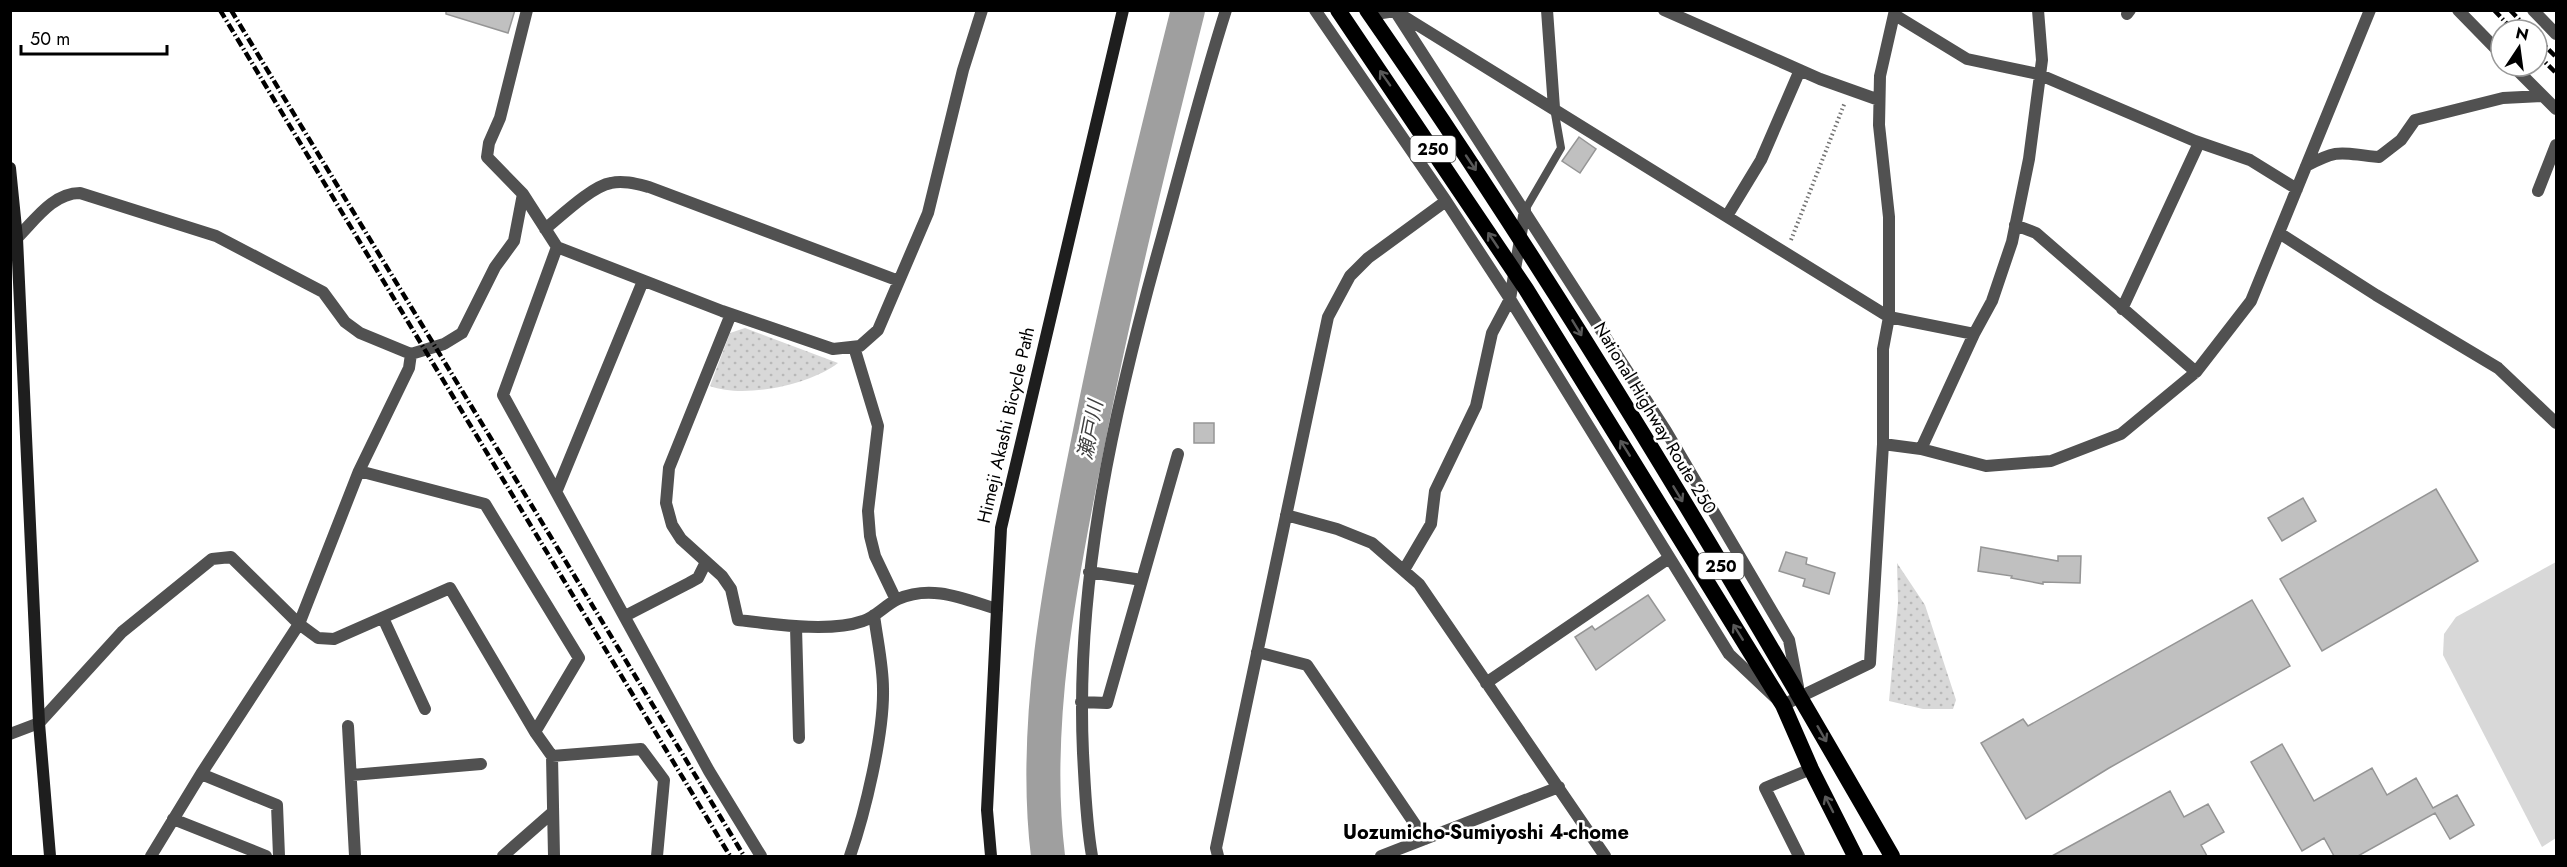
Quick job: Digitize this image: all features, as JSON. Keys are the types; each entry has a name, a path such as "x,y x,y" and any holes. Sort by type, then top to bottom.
{"highway":[{"name":"250","path":"1338,10 1526,289 1783,705 1811,769 1855,856"},
{"name":"National Highway Route 250","path":"1367,10 1547,278 1800,696 1892,856"}],"main road":[{"name":"Himeji Akashi Bicycle Path","path":"991,856 987,810 1000,528 1123,10"},
{"path":"10,168 39,723 50,856"}],"street":[{"path":"527,10 500,118 489,143 488,157 523,194 556,247 731,314 833,350 860,346 878,330 928,213 963,70 982,10"},
{"path":"1092,856 1086,823 1081,702 1089,572 1105,468 1131,348 1226,10"},
{"path":"1315,10 1510,299 1729,654 1783,705 1870,663 1883,444 1883,349 1889,317 1889,217 1879,125 1879,100 1880,76 1895,13 1967,59 2038,74 2199,143 2250,160 2298,189"},
{"path":"1367,10 1382,13 1395,11 1889,317 1974,334"},
{"path":"1547,10 1554,108"},
{"path":"1664,10 1800,70 1879,100"},
{"path":"1921,449 1974,334 1992,301 2012,242 2029,159 2038,74 2042,60 2038,10"},
{"path":"1883,444 1921,449 1986,466 2051,461 2121,434 2196,372 2251,301 2370,10"},
{"path":"2458,10 2489,42"},
{"path":"2533,10 2556,34"},
{"path":"1395,11 1666,431 1789,640 1800,696"},
{"path":"1727,216 1761,160 1800,70"},
{"path":"2525,78 2556,109"},
{"path":"2306,166 2328,154 2344,151 2379,157 2401,140 2415,120 2502,98 2543,96"},
{"path":"2122,309 2199,143"},
{"path":"2538,191 2556,145"},
{"path":"545,229 577,204 610,183 630,183 649,187 899,281"},
{"path":"14,236 57,198 68,193 80,193 216,236 323,292 345,322 360,333 411,354 444,344 462,333 495,267 514,241 523,194"},
{"path":"1218,856 1216,848 1328,316 1350,276 1368,258 1446,201"},
{"path":"1404,570 1431,524 1435,491 1476,406 1492,333 1510,299 1525,210"},
{"path":"2015,225 2036,233 2196,372"},
{"path":"2279,233 2376,295 2498,368 2556,423"},
{"path":"556,247 503,395 709,771 761,856"},
{"path":"557,490 643,281"},
{"path":"731,314 669,468 666,503 672,525 681,539 722,576 731,589 738,620 796,627 845,624 862,621 896,600 922,592 947,593 997,609"},
{"path":"854,347 878,426 868,511 870,537 896,600"},
{"path":"151,856 201,774 299,624 359,471 409,368 411,354"},
{"path":"1081,702 1107,704 1178,454"},
{"path":"359,471 485,504 579,658 535,732"},
{"path":"1286,515 1337,529 1372,543 1419,584 1560,787 1605,856"},
{"path":"10,734 39,723 122,632 212,559 231,557 299,624 318,638 334,639 450,588 535,732 552,756 554,856"},
{"path":"1486,683 1668,558"},
{"path":"624,616 689,584 698,578 706,562"},
{"path":"1089,572 1142,580"},
{"path":"850,856 874,764 884,688 874,615"},
{"path":"383,618 425,709"},
{"path":"796,627 799,738"},
{"path":"1257,652 1307,665 1425,839"},
{"path":"348,726 356,856"},
{"path":"552,756 641,749 664,780 657,856"},
{"path":"352,775 481,764"},
{"path":"1799,856 1765,788 1811,769"},
{"path":"201,774 277,805 279,856"},
{"path":"1381,856 1560,787"},
{"path":"503,856 553,812"},
{"path":"173,819 266,856"}],"lane":[{"path":"1525,210 1561,148 1554,108"}],"path":[{"path":"1786,253 1849,90"}],"shaded area":[{"path":"745,328 838,363 811,378 776,388 740,391 710,386 730,333"},
{"path":"2556,562 2556,838 2542,847 2443,655 2444,634 2456,617"},
{"path":"1897,563 1925,605 1956,700 1953,709 1923,709 1889,701 1898,603"}],"building":[{"path":"446,10 515,10 508,33 446,14"},
{"path":"1579,137 1596,149 1580,173 1562,161"},
{"path":"1194,423 1214,423 1214,443 1194,443"},
{"path":"2436,489 2478,561 2322,651 2280,579"},
{"path":"2303,498 2316,521 2282,541 2268,518"},
{"path":"1981,547 2058,561 2058,556 2081,556 2080,583 2043,582 2043,584 1978,571"},
{"path":"1786,552 1807,558 1806,564 1835,573 1829,594 1803,586 1805,579 1779,571"},
{"path":"1648,595 1665,620 1596,670 1575,637 1592,626 1595,630"},
{"path":"2252,600 2290,666 2109,768 2026,819 1981,743 2023,719 2028,726"},
{"path":"2282,744 2314,801 2372,768 2387,795 2416,778 2433,808 2457,795 2474,825 2450,839 2435,813 2358,856 2334,856 2324,838 2302,851 2251,762"},
{"path":"2170,791 2184,817 2208,804 2224,832 2201,845 2207,856 2052,856"}],"waterway":[{"name":"瀬戸川","path":"1048,856 1044,807 1046,705 1058,602 1109,341 1188,10"}],"railway":[{"path":"220,10 730,856"},
{"path":"231,10 744,856"},
{"path":"2494,10 2502,18"},
{"path":"2510,10 2518,18"},
{"path":"2549,50 2556,57"},
{"path":"2549,66 2556,73"}],"district":[{"name":"Uozumicho-Sumiyoshi 4-chome","path":"1486,832"}]}
